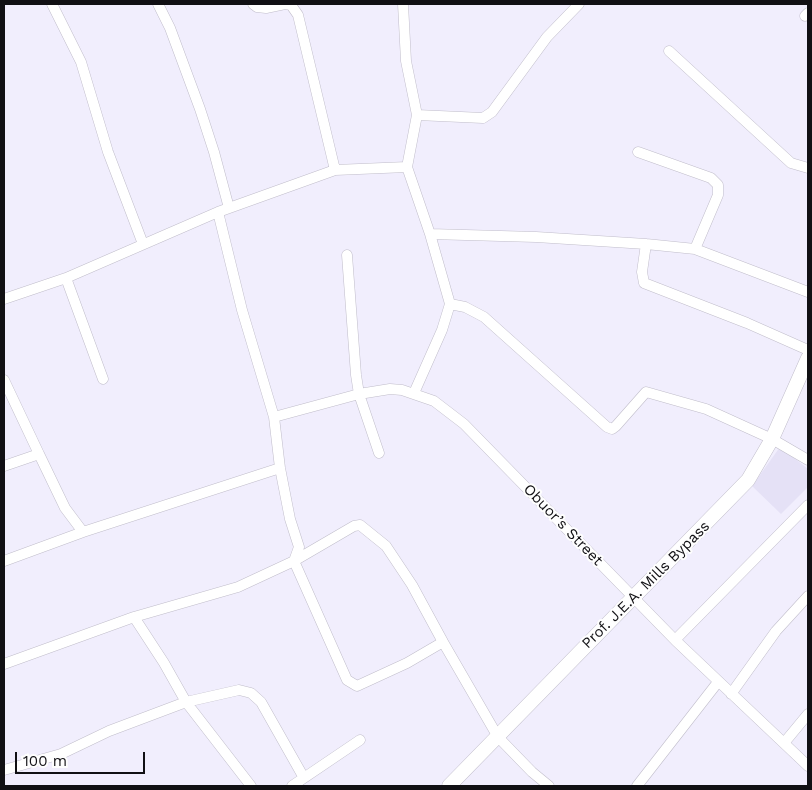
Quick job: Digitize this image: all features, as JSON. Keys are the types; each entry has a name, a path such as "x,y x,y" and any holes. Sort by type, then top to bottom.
{"street":[{"path":"52,4 81,62 108,152 143,244"},
{"path":"158,4 170,28 200,109 229,208"},
{"path":"253,4 257,7 266,8 285,4 291,5 298,15 335,170"},
{"path":"403,4 406,61 416,115 407,167 430,234 450,304 442,330 414,393"},
{"path":"416,115 483,118 492,112 547,37 579,4"},
{"path":"669,52 791,163 808,168"},
{"path":"638,152 711,178 718,185 718,196 695,248"},
{"path":"4,299 66,278 218,212 335,170 407,167"},
{"path":"218,212 242,310 274,417 280,468 290,518 299,547 294,561 347,680 357,686 443,642"},
{"path":"430,234 536,237 695,248 808,292"},
{"path":"646,244 642,272 644,283 747,323 808,350"},
{"path":"347,255 359,394 379,453"},
{"path":"66,278 103,379"},
{"path":"450,304 465,307 484,317 607,427 612,429 616,426 646,392 706,410 772,439 808,460"},
{"name":"Prof. J.E.A. Mills Bypass","path":"449,786 748,480 772,439 805,372 808,358"},
{"path":"4,380 65,508 83,532"},
{"name":"Obuor’s Street","path":"274,417 359,394 390,389 414,393 434,401 464,424 675,640 808,766"},
{"path":"4,466 39,454"},
{"path":"4,561 83,532 280,468"},
{"path":"675,640 808,505"},
{"path":"4,664 134,617 238,587 294,561 360,524 386,546 412,585 498,737 532,772 549,786"},
{"path":"731,694 776,631 808,596"},
{"path":"134,617 164,663 186,702 251,786"},
{"path":"636,786 718,682"},
{"path":"4,770 61,754 109,731 186,702 239,690 251,693 261,702 304,778"},
{"path":"784,743 808,714"},
{"path":"292,786 360,740"}],"shaded area":[{"path":"780,447 808,469 808,487 781,514 752,486"}]}
